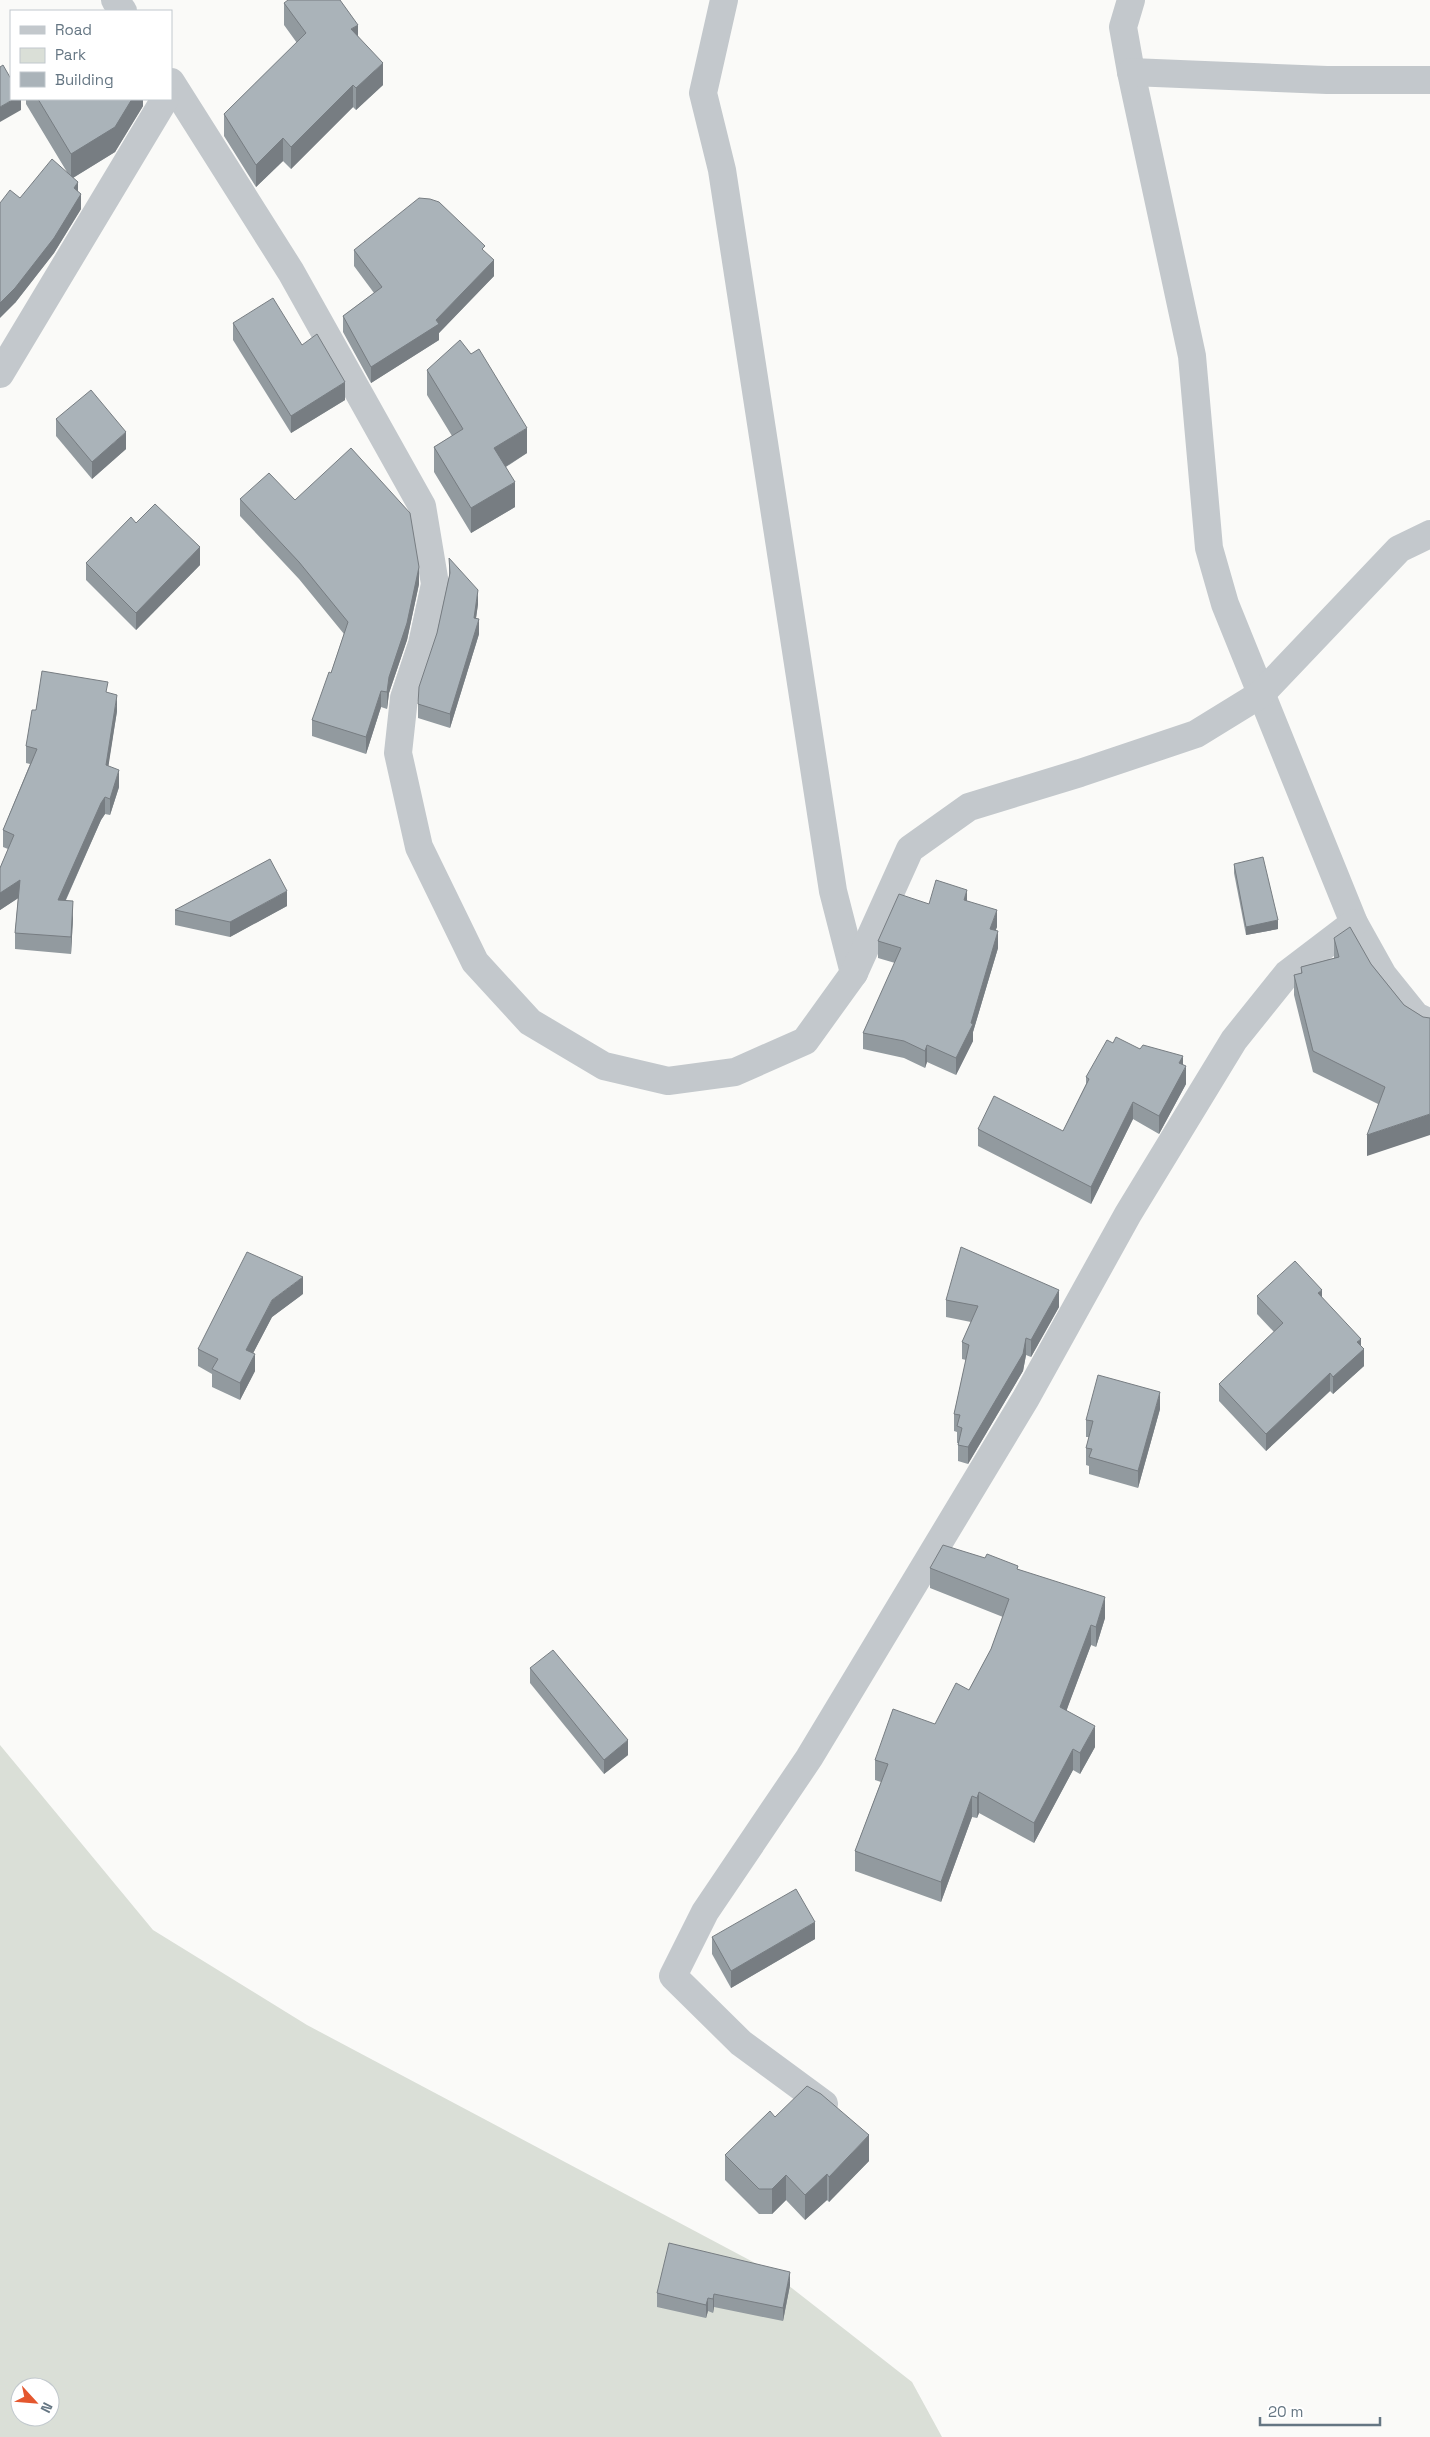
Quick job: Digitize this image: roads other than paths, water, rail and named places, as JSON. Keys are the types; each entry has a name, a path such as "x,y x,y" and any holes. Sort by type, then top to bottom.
{"street":[{"path":"724,0 703,93 722,170 834,891 854,973"},
{"path":"1131,0 1123,27 1192,356 1209,548 1225,604 1354,923 1383,975 1416,1016 1430,1023"},
{"path":"1131,72 1327,80 1430,80"},
{"path":"172,92 291,272 422,506 435,584 422,644 404,698 398,753 419,847 475,962 530,1022 604,1066 668,1081 735,1072 805,1041 854,973 910,849 969,807 1080,773 1196,734 1261,694 1399,549 1430,534"},
{"path":"0,374 163,100"},
{"path":"824,2104 741,2043 674,1976 705,1912 814,1750 1026,1398 1128,1214 1234,1040 1287,974 1354,923"}]}
